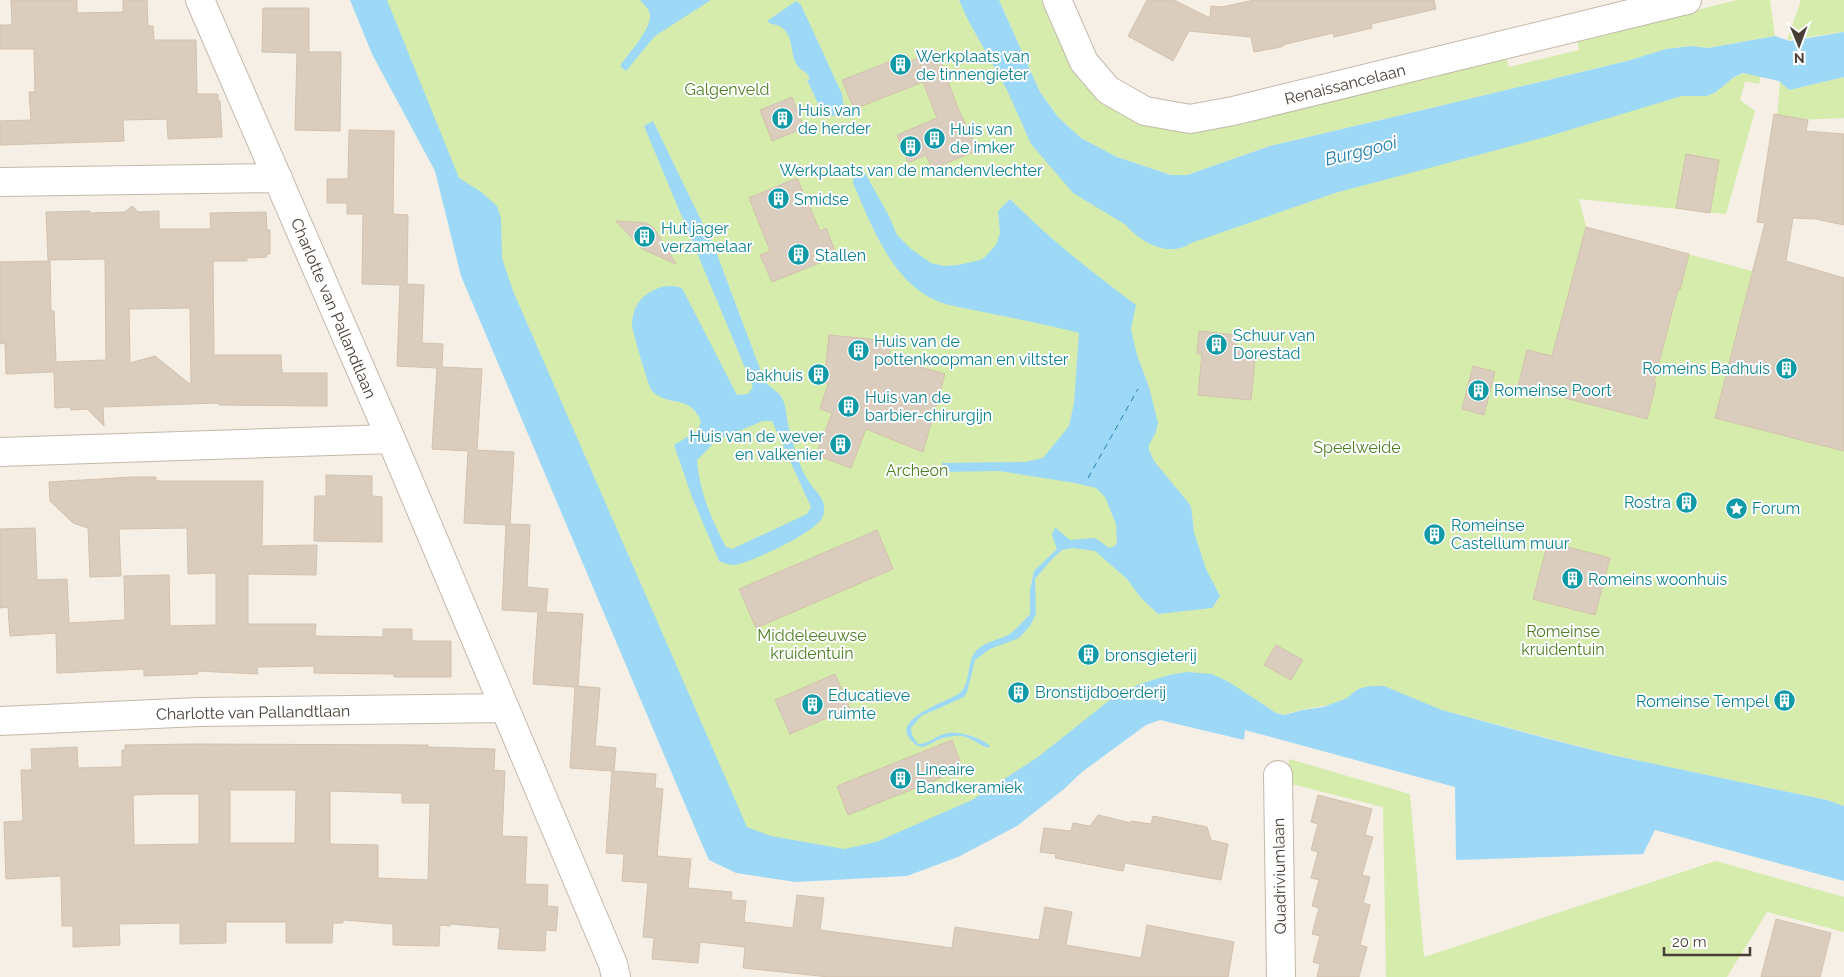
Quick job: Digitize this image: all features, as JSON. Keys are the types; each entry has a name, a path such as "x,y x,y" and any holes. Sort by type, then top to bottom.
{"street":[{"name":"Charlotte van Pallandtlaan","path":"200,0 506,708 613,964 616,977"},
{"name":"Renaissancelaan","path":"1058,0 1084,62 1108,90 1145,111 1190,119 1233,111 1687,0"},
{"path":"0,182 278,178"},
{"path":"0,452 391,439"},
{"name":"Charlotte van Pallandtlaan","path":"0,721 199,712 506,708"},
{"name":"Quadriviumlaan","path":"1278,775 1281,977"}],"green space":[{"name":"Archeon","path":"365,0 986,0 1036,123 1105,200 1682,96 1707,96 1716,92 1734,77 1744,73 1761,76 1759,84 1745,81 1740,100 1755,111 1726,214 1579,199 1586,227 1752,271 1757,253 1844,278 1844,806 1827,800 1612,755 1442,710 1414,699 1358,689 1347,698 1333,704 1284,715 1276,713 1245,693 1165,695 881,857 729,829"},
{"path":"999,0 1041,0 1056,36 1062,34 1134,119 1506,58 1509,67 1579,50 1577,40 1737,0 1770,0 1775,36 1708,48 1691,46 1666,49 1627,61 1270,146 1187,175 1171,175 1117,157 1081,138 1058,117 1040,92"},
{"path":"1801,0 1844,0 1844,32 1787,40"},
{"path":"1844,77 1844,118 1777,121 1780,81 1789,90"},
{"path":"1289,759 1410,794 1424,957 1716,861 1844,897 1844,932 1767,912 1727,977 1386,977 1383,807 1287,783"}],"water":[{"path":"350,0 387,0 459,178 480,191 497,206 501,218 502,258 513,291 747,827 771,836 844,849 876,842 972,800 1038,757 1116,695 1140,684 1169,675 1187,672 1212,674 1229,682 1276,713 1284,715 1323,707 1347,698 1358,689 1370,686 1384,686 1442,710 1553,740 1612,755 1827,800 1844,806 1844,881 1655,830 1643,854 1456,860 1455,787 1245,730 1244,740 1160,720 1146,725 1082,772 1064,789 1017,826 958,857 907,876 796,882 736,873 709,860 461,276 435,171 372,54"},
{"path":"640,0 711,0 655,36 626,71 620,66 643,35 649,22 649,11"},
{"name":"Burggooi","path":"959,0 999,0 1040,92 1058,117 1081,138 1117,157 1171,175 1187,175 1270,146 1627,61 1666,49 1691,46 1708,48 1775,36 1790,41 1844,32 1844,77 1789,90 1779,81 1743,73 1707,96 1682,96 1549,136 1335,193 1183,247 1165,249 1148,243 1132,232 1126,225 1073,193 1031,144 1007,90"},
{"path":"796,1 801,5 842,94 844,108 838,115 823,114 807,80 810,79 795,60 788,35 781,27 767,21"},
{"path":"653,121 715,249 765,382 782,398 800,463 806,477 824,505 823,516 810,530 768,553 734,565 719,561 692,497 674,445 697,431 701,422 691,407 665,399 652,391 648,380 632,325 634,312 640,301 646,295 659,288 672,286 682,288 737,395 748,394 753,387 644,126","holes":["763,421 772,421 811,507 807,514 732,549 726,547 707,505 700,483 697,460 717,440"]},
{"path":"859,171 865,173 889,216 897,235 911,249 931,263 944,266 958,265 985,257 996,245 1000,233 998,211 1010,199 1087,268 1136,305 1131,329 1158,423 1156,432 1149,445 1149,450 1154,461 1191,506 1194,532 1206,569 1220,596 1212,608 1158,614 1141,598 1127,579 1095,551 1073,548 1062,550 1035,579 1036,614 1030,626 1019,638 990,649 975,660 964,697 921,716 911,728 912,735 918,744 925,743 944,734 956,733 979,739 989,745 989,748 969,738 960,736 943,738 922,747 918,746 907,735 907,727 922,712 961,692 966,683 971,660 977,650 1011,633 1030,614 1030,590 1034,571 1057,549 1052,535 1054,529 1056,528 1070,540 1094,538 1109,548 1115,546 1117,542 1116,524 1105,497 1096,488 999,471 942,472 942,463 1025,462 1043,458 1069,426 1074,403 1079,333 950,305 924,294 900,272 881,244 853,183 854,174"}],"building":[{"path":"11,0 77,0 77,13 123,12 123,0 147,0 148,26 153,26 154,40 196,40 197,94 218,94 222,137 168,139 167,119 123,120 124,141 0,145 0,121 31,120 29,92 35,92 34,49 0,49 0,25 12,25"},
{"path":"1147,0 1174,0 1210,18 1211,6 1222,7 1254,0 1434,0 1436,9 1371,24 1372,28 1334,37 1333,33 1254,52 1251,37 1189,31 1173,61 1128,36"},
{"path":"263,8 309,8 309,52 341,52 340,131 295,130 297,53 262,52"},
{"path":"937,52 957,106 978,150 932,169 926,155 908,163 897,135 937,118 923,82 854,109 842,80 907,55 910,61"},
{"name":"Huis van de herder","path":"792,97 804,128 772,141 760,110"},
{"name":"Romeins Badhuis","path":"1774,114 1808,120 1806,131 1844,134 1844,225 1816,219 1793,218 1786,261 1844,278 1844,451 1715,418 1765,223 1757,222"},
{"path":"349,130 394,131 393,214 408,215 407,284 424,285 422,343 443,344 442,367 482,369 477,450 514,452 510,524 530,525 527,587 548,589 546,612 583,614 578,686 600,688 595,746 616,748 614,771 656,774 655,788 663,789 657,856 691,859 688,888 732,892 731,900 746,901 744,922 793,928 797,895 824,898 820,930 952,948 955,927 1039,940 1045,907 1072,912 1066,945 1141,958 1147,925 1234,942 1228,977 829,977 743,968 745,947 700,942 698,963 652,959 654,938 643,937 648,883 622,881 624,854 606,853 612,771 570,768 575,687 533,684 538,612 502,610 506,525 464,523 468,451 432,449 437,368 397,366 400,285 362,284 363,214 347,214 347,203 327,203 327,179 348,179"},
{"path":"1686,154 1719,160 1710,213 1676,208"},
{"path":"797,178 820,231 826,228 837,256 772,282 760,255 770,251 749,198"},
{"path":"132,206 138,212 159,211 159,229 211,229 210,213 266,212 267,230 270,230 270,254 267,254 267,257 247,258 247,261 213,261 214,355 281,355 282,373 327,373 327,406 219,405 219,403 103,407 104,426 87,409 55,408 54,372 6,374 5,343 0,344 0,262 50,261 51,311 54,311 56,362 106,360 105,259 48,260 46,212 125,212","holes":["190,308 191,385 155,356 130,363 129,309"]},
{"name":"Hut jager verzamelaar","path":"616,221 646,223 654,228 676,264 642,249"},
{"path":"1586,227 1689,254 1654,382 1656,383 1647,419 1518,386 1527,350 1552,356"},
{"path":"1199,331 1237,335 1236,349 1256,350 1251,400 1198,395 1202,354 1197,354"},
{"path":"829,335 891,341 889,358 945,374 923,452 866,429 851,468 816,455 832,413 820,409 828,384 824,383"},
{"name":"Romeinse Poort","path":"1473,366 1495,372 1484,415 1462,409"},
{"path":"326,475 372,476 372,496 382,497 382,542 314,541 315,496 326,496"},
{"path":"156,477 156,481 263,481 262,546 317,545 316,575 248,574 248,624 316,624 315,636 383,637 383,629 412,629 412,641 451,641 451,677 394,677 394,674 314,673 314,666 257,667 258,674 198,671 198,674 144,676 144,669 57,673 56,633 10,636 8,607 0,608 0,529 35,528 37,580 67,579 69,623 125,620 124,576 169,575 170,626 216,625 216,573 188,574 187,528 119,529 121,576 90,577 88,528 73,523 50,501 49,482"},
{"path":"877,530 893,569 756,628 739,589"},
{"name":"Romeins woonhuis","path":"1548,542 1610,558 1595,615 1533,599"},
{"path":"1276,645 1303,660 1291,680 1264,665"},
{"name":"Educatieve ruimte","path":"835,674 850,708 790,734 775,700"},
{"name":"Lineaire Bandkeramiek","path":"952,740 963,769 848,815 837,786"},
{"path":"125,745 428,745 428,747 495,749 494,770 505,771 502,836 527,837 525,884 548,885 547,906 558,907 556,931 546,930 545,951 498,949 500,928 450,924 450,926 440,925 439,946 393,945 393,924 343,920 343,923 333,923 332,943 286,943 286,922 226,922 226,943 180,944 180,923 119,924 120,945 73,947 73,926 62,926 61,876 6,879 4,822 23,821 21,770 32,770 31,749 77,747 78,768 122,767 122,750 125,750","holes":["230,790 296,790 295,843 230,843","330,791 402,793 402,803 430,803 428,880 378,878 378,845 330,844","199,794 199,844 134,845 133,795"]},
{"path":"1318,795 1372,809 1365,835 1373,837 1362,875 1370,877 1363,903 1370,905 1360,945 1367,947 1359,977 1317,977 1320,964 1313,962 1320,936 1312,934 1319,908 1312,906 1319,880 1311,878 1318,852 1311,850 1318,824 1311,822"},
{"path":"1098,815 1131,823 1131,821 1151,824 1153,816 1207,827 1211,840 1228,844 1221,880 1125,863 1123,871 1055,858 1056,854 1040,852 1044,828 1071,831 1073,823 1090,826"},
{"path":"1776,919 1831,933 1820,977 1761,977"}],"ferry route":[{"path":"1088,478 1138,389"}],"place":[{"name":"Werkplaats van de tinnengieter","path":"900,65"},
{"name":"Huis van de herder","path":"782,119"},
{"name":"Huis van de imker","path":"934,138"},
{"name":"Werkplaats van de mandenvlechter","path":"911,146"},
{"name":"Smidse","path":"778,199"},
{"name":"Hut jager verzamelaar","path":"645,237"},
{"name":"Stallen","path":"799,255"},
{"name":"Schuur van Dorestad","path":"1217,344"},
{"name":"Huis van de pottenkoopman en viltster","path":"858,350"},
{"name":"Romeins Badhuis","path":"1786,368"},
{"name":"bakhuis","path":"819,375"},
{"name":"Romeinse Poort","path":"1478,390"},
{"name":"Huis van de barbier-chirurgijn","path":"849,406"},
{"name":"Huis van de wever en valkenier","path":"840,445"},
{"name":"Rostra","path":"1687,502"},
{"name":"Forum","path":"1736,508"},
{"name":"Romeinse Castellum muur","path":"1435,534"},
{"name":"Romeins woonhuis","path":"1572,579"},
{"name":"bronsgieterij","path":"1089,655"},
{"name":"Bronstijdboerderij","path":"1019,692"},
{"name":"Romeinse Tempel","path":"1785,701"},
{"name":"Educatieve ruimte","path":"812,704"},
{"name":"Lineaire Bandkeramiek","path":"900,778"}],"park label":[{"name":"Galgenveld","path":"727,89"},
{"name":"Speelweide","path":"1357,447"},
{"name":"Romeinse kruidentuin","path":"1563,640"},
{"name":"Middeleeuwse kruidentuin","path":"812,644"}]}
